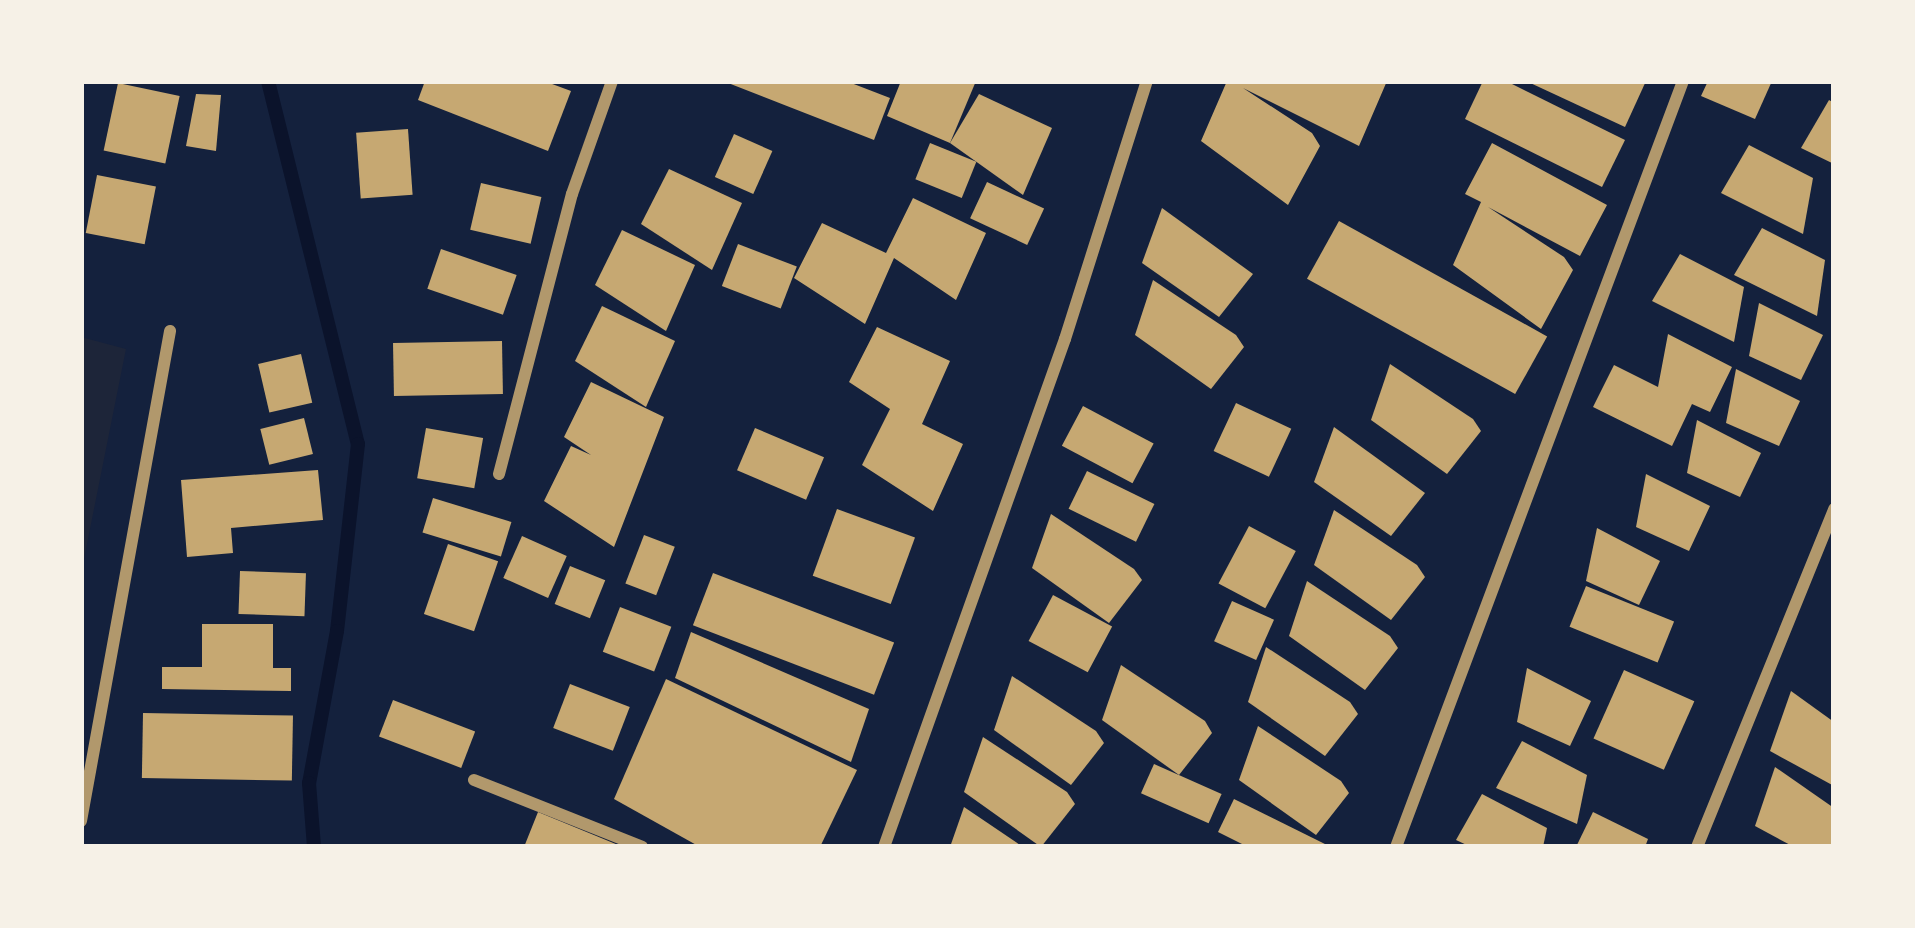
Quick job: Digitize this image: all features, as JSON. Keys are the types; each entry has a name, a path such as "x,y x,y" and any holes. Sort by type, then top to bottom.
{"street":[{"path":"499,474 572,194 612,81"},
{"path":"884,847 1065,339 1147,81"},
{"path":"1396,847 1683,81"},
{"path":"81,821 170,331"},
{"path":"1696,847 1834,509"},
{"path":"474,780 642,847"}],"shaded area":[{"path":"81,337 126,349 81,574"}],"building":[{"path":"425,81 544,81 571,91 548,151 418,100"},
{"path":"723,81 846,81 890,98 874,140"},
{"path":"901,81 976,81 950,143 887,116"},
{"path":"1227,81 1387,81 1359,146 1243,88 1312,133 1320,146 1288,205 1201,141"},
{"path":"1483,81 1506,81 1625,140 1602,187 1465,119"},
{"path":"1526,81 1646,81 1625,127"},
{"path":"1708,81 1772,81 1755,119 1701,96"},
{"path":"118,83 180,96 165,164 104,150"},
{"path":"196,94 221,95 216,151 186,146"},
{"path":"979,94 1052,128 1023,195 950,143"},
{"path":"1829,100 1834,103 1834,164 1801,148"},
{"path":"408,129 413,195 361,198 356,133"},
{"path":"734,134 772,151 753,194 715,177"},
{"path":"930,143 976,162 962,198 915,179"},
{"path":"1492,143 1607,205 1580,256 1488,207 1564,257 1573,270 1541,329 1453,265 1481,202 1465,194"},
{"path":"1749,145 1813,178 1803,234 1721,193"},
{"path":"669,169 742,203 712,270 641,224"},
{"path":"97,175 156,186 145,244 86,233"},
{"path":"987,182 1044,209 1027,245 970,218"},
{"path":"481,183 541,197 531,244 470,230"},
{"path":"913,198 986,233 956,300 894,258 865,324 794,278 822,223 886,253"},
{"path":"1162,208 1253,274 1219,317 1142,263"},
{"path":"1339,221 1547,336 1515,394 1307,279"},
{"path":"1762,228 1825,260 1817,316 1734,275"},
{"path":"622,230 695,265 666,331 595,285"},
{"path":"738,244 797,267 781,309 722,286"},
{"path":"441,249 517,275 503,315 427,289"},
{"path":"1680,254 1744,287 1734,342 1652,301"},
{"path":"1153,280 1236,335 1244,347 1211,389 1135,335"},
{"path":"1759,303 1823,335 1801,380 1749,356"},
{"path":"602,306 675,341 646,407 575,361"},
{"path":"877,327 950,361 922,424 963,444 933,511 862,465 890,409 849,382"},
{"path":"1668,334 1732,367 1710,412 1692,404 1672,446 1593,407 1614,365 1658,387"},
{"path":"502,341 503,394 394,396 393,343"},
{"path":"301,354 312,403 269,413 258,364"},
{"path":"1390,364 1473,419 1481,431 1447,474 1371,420"},
{"path":"1736,369 1800,401 1779,446 1726,423"},
{"path":"591,382 664,417 614,547 544,501 571,446 591,455 564,437"},
{"path":"1236,403 1291,429 1269,477 1214,451"},
{"path":"1083,406 1154,444 1133,483 1062,446"},
{"path":"304,418 313,454 269,465 260,429"},
{"path":"1697,420 1761,453 1740,497 1687,473"},
{"path":"1334,427 1425,493 1391,536 1314,482"},
{"path":"426,428 483,438 474,488 417,478"},
{"path":"755,428 824,457 806,500 737,470"},
{"path":"318,470 323,520 231,528 233,553 187,557 181,480"},
{"path":"1087,471 1154,504 1136,542 1069,509"},
{"path":"1646,474 1710,506 1689,551 1636,527"},
{"path":"433,498 511,522 501,556 422,532"},
{"path":"837,509 915,537 891,604 813,576"},
{"path":"1334,510 1417,565 1425,577 1391,620 1314,565"},
{"path":"1051,514 1134,569 1142,580 1109,623 1032,568"},
{"path":"1249,526 1296,551 1265,608 1218,583"},
{"path":"1597,528 1660,561 1639,605 1586,581"},
{"path":"644,535 675,547 656,595 625,584"},
{"path":"522,536 567,556 548,598 503,578"},
{"path":"448,544 498,561 474,631 424,614"},
{"path":"570,566 605,580 590,618 555,604"},
{"path":"240,571 306,573 304,616 238,614"},
{"path":"713,573 894,643 874,695 693,625"},
{"path":"1307,581 1390,636 1398,648 1365,690 1289,636"},
{"path":"1586,586 1674,622 1658,662 1570,627"},
{"path":"1053,595 1112,626 1088,672 1029,641"},
{"path":"1232,601 1274,620 1256,660 1214,641"},
{"path":"620,607 671,627 654,672 603,652"},
{"path":"202,624 273,624 273,668 291,668 291,691 162,689 162,667 202,667"},
{"path":"691,632 869,709 851,762 675,678"},
{"path":"1266,647 1350,702 1358,714 1325,756 1248,702"},
{"path":"1121,665 1205,721 1212,733 1179,775 1102,720"},
{"path":"1527,668 1591,701 1570,746 1517,722"},
{"path":"1624,670 1694,701 1664,770 1593,739"},
{"path":"1012,676 1096,731 1104,743 1071,785 994,730"},
{"path":"666,679 857,770 820,847 700,847 614,799"},
{"path":"570,684 630,707 613,751 553,728"},
{"path":"1791,691 1834,722 1834,786 1770,751"},
{"path":"393,700 475,732 461,768 379,736"},
{"path":"143,713 293,716 292,781 142,778"},
{"path":"1258,726 1341,781 1349,793 1316,835 1239,780"},
{"path":"983,737 1067,792 1075,804 1041,847 964,792"},
{"path":"1522,741 1587,775 1577,824 1496,788"},
{"path":"1154,764 1222,794 1209,823 1141,793"},
{"path":"1775,767 1834,808 1834,847 1794,847 1755,826"},
{"path":"1482,794 1547,828 1543,847 1471,847 1456,840"},
{"path":"1234,799 1331,847 1248,847 1218,832"},
{"path":"964,807 1023,847 950,847"},
{"path":"538,812 623,847 524,847"},
{"path":"1593,812 1648,839 1645,847 1576,847"}],"waterway":[{"path":"268,81 358,444 337,631 309,783 314,847"}]}
